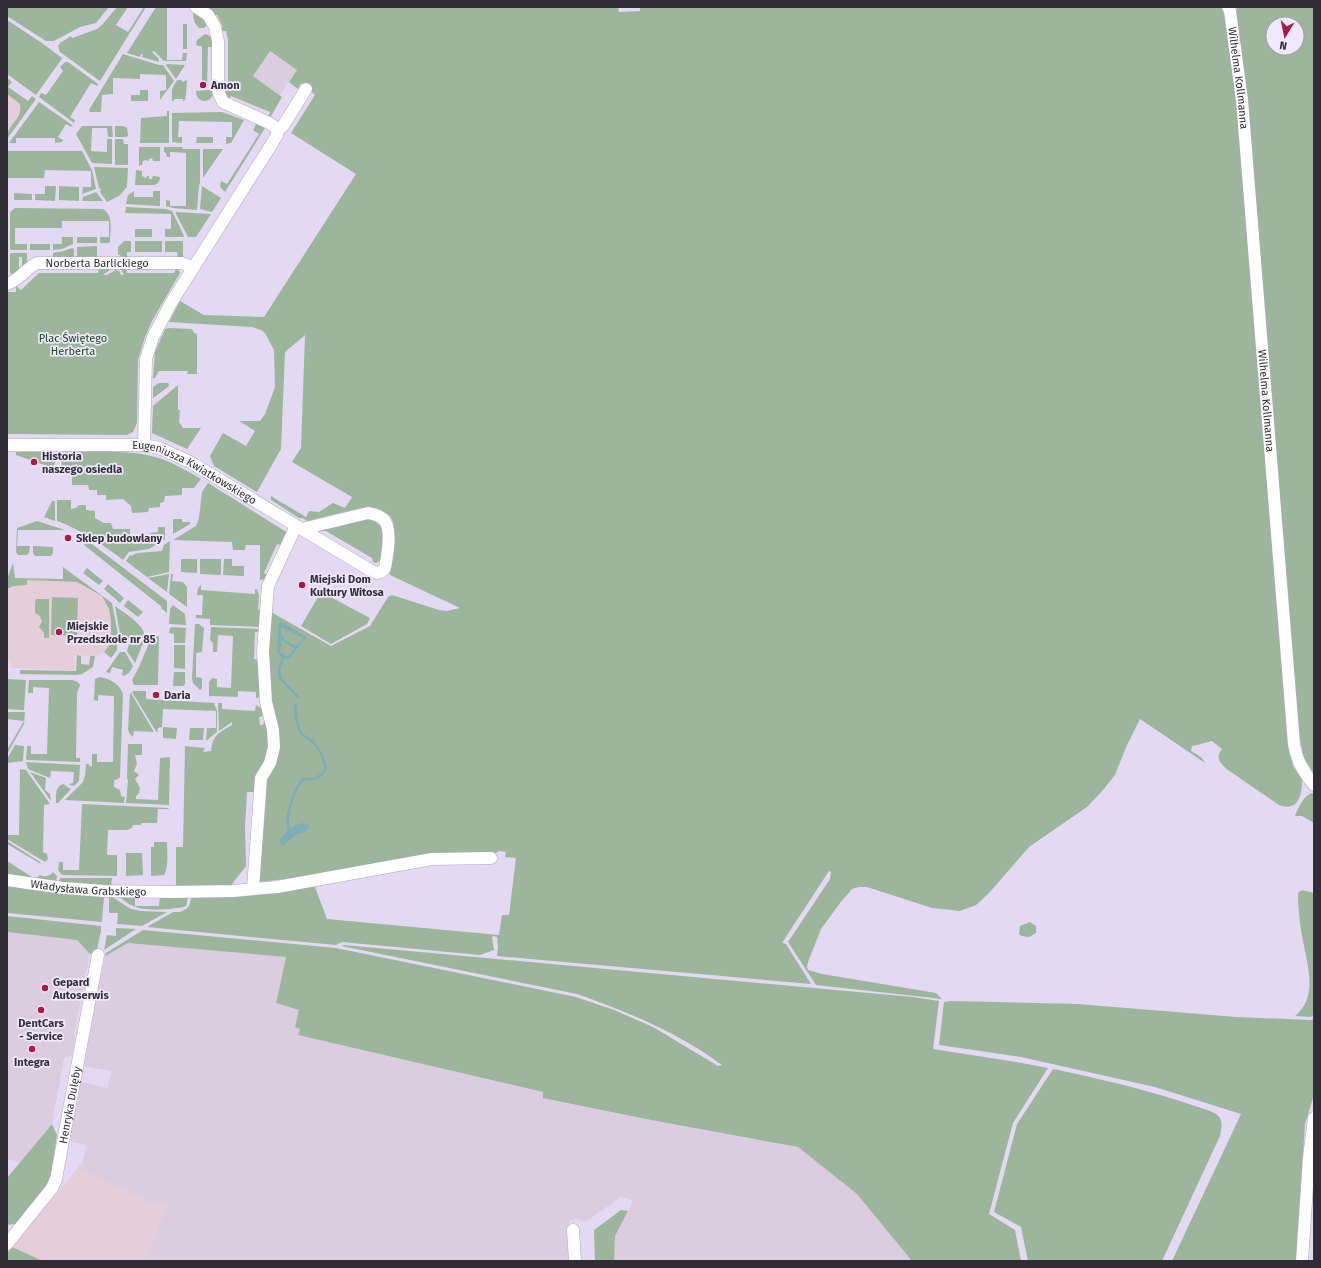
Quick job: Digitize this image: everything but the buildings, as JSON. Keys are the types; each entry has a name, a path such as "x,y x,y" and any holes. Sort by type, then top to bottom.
{"street":[{"path":"196,7 208,15 215,27 218,41 218,91 223,102 270,122 277,131"},
{"name":"Wilhelma Kollmanna","path":"1230,8 1242,100 1294,744 1301,766 1314,785"},
{"path":"144,445 146,365 148,351 159,324 273,142 277,135 277,131 283,126 306,89"},
{"name":"Norberta Barlickiego","path":"7,284 16,280 30,266 37,263 182,263 193,268"},
{"name":"Eugeniusza Kwiatkowskiego","path":"7,445 144,445 159,448 190,462 299,528 377,573 381,572 385,568 389,532 388,525 384,519 378,515 368,513 299,528"},
{"path":"253,889 261,778 270,763 274,747 273,730 266,702 263,651 268,586 299,528"},
{"name":"Władysława Grabskiego","path":"7,880 104,891 171,892 253,889 277,887 432,858 491,858"},
{"name":"Henryka Dulęby","path":"8,1240 52,1188 56,1179 98,955"},
{"path":"1302,1261 1314,1118"},
{"path":"573,1230 575,1261"}],"shaded area":[{"path":"270,51 297,70 280,95 253,76"},
{"path":"7,94 20,104 21,109 20,115 7,132"},
{"name":"Miejskie Przedszkole nr 85","path":"27,580 77,582 102,596 109,609 111,621 111,643 104,652 95,656 75,655 75,670 11,668 11,661 7,661 7,589 13,586 27,585"},
{"path":"281,622 306,637 290,658 286,659 281,657 277,652 279,623","holes":["281,627 303,638 303,639 299,644 294,645 285,640 281,635","283,640 294,650 287,657 280,652 282,645 281,641"]},
{"path":"302,823 309,825 307,830 296,835 282,846 280,840 285,834 291,828"},
{"path":"7,932 77,940 90,954 74,1035 75,1038 72,1055 64,1058 52,1124 20,1162 7,1159"},
{"path":"128,943 286,957 276,1003 299,1010 295,1027 300,1029 298,1035 544,1092 543,1097 651,1120 798,1147 857,1194 912,1261 614,1261 615,1236 631,1206 632,1200 621,1197 585,1222 577,1218 569,1221 571,1261 144,1261 167,1206 156,1206 78,1168 82,1162 87,1145 70,1142 81,1082 108,1088 111,1071 84,1066 105,956"},
{"path":"78,1168 156,1206 159,1202 167,1206 144,1261 43,1261 12,1247"}],"green space":[{"path":"7,7 109,7 96,23 80,27 54,41 46,41 7,16"},
{"path":"117,7 128,7 116,25 128,32 144,7 146,7 100,81 60,52 58,46 71,36 72,38 97,29"},
{"path":"156,7 167,7 167,60 182,60 183,53 187,53 186,61 164,61 154,51 152,52 159,59 159,62 142,57 143,54 141,54 140,57 127,53"},
{"path":"204,7 618,7 619,12 640,11 640,7 1223,7 1236,82 1287,736 1293,766 1302,780 1301,792 1298,801 1291,806 1285,807 1279,805 1228,770 1219,760 1219,755 1222,749 1212,741 1192,746 1191,751 1201,757 1205,763 1140,719 1127,745 1115,775 1103,790 1087,807 1029,847 989,893 976,905 960,911 932,908 867,887 859,887 852,889 821,929 808,962 808,970 822,974 936,993 942,999 816,985 788,942 830,879 831,872 829,871 782,943 786,944 811,984 497,956 497,937 494,936 492,937 494,950 480,955 342,942 336,945 147,927 173,912 180,912 186,909 189,906 192,896 313,882 327,919 499,935 502,915 509,915 516,858 505,857 506,852 499,851 491,856 259,882 264,780 274,768 279,744 272,709 268,671 271,612 331,646 370,626 388,597 392,595 439,610 447,611 460,608 390,575 389,572 394,528 391,517 382,511 371,509 357,510 307,521 303,518 299,518 271,500 271,496 306,517 309,511 319,512 333,503 345,508 352,497 292,462 301,448 305,335 285,352 281,449 257,492 214,466 210,456 223,433 246,446 255,431 239,421 260,421 265,414 275,387 274,350 265,333 252,327 169,322 180,301 204,315 264,317 356,174 291,133 315,95 301,83 298,89 289,82 297,70 270,51 253,76 282,97 270,118 268,117 270,112 231,96 228,100 224,91 228,91 228,40 226,31 222,31 221,29 223,27 217,15 212,14"},
{"path":"1237,7 1314,7 1314,774 1304,758 1300,740 1236,14"},
{"path":"193,9 203,15 208,24 204,28 199,28 194,21"},
{"path":"7,20 62,58 36,95 7,74"},
{"path":"183,24 187,24 187,49 183,49"},
{"path":"205,34 212,37 213,47 208,47 207,90 207,82 202,82 202,46 196,45 197,40"},
{"path":"123,54 163,65 174,81 160,100 160,91 166,90 166,75 140,74 140,79 113,78 113,94 102,95 101,112 90,112 89,110"},
{"path":"65,62 68,62 98,84 97,86 91,83 70,117 75,120 74,123 39,97 41,93 46,95 63,71 60,67"},
{"path":"166,65 185,65 176,79"},
{"path":"7,78 12,82 8,87 28,101 32,96 36,99 7,139 9,129 19,114 20,104 7,94"},
{"path":"177,80 182,80 182,82 187,80 186,95 185,100 183,101 183,99 174,99 174,101 172,101 172,89"},
{"path":"140,90 148,90 148,101 131,101 131,95 140,95"},
{"path":"214,90 211,98 204,101 199,99 196,91"},
{"path":"39,102 72,125 71,127 66,124 58,137 63,140 62,142 55,143 55,138 16,138 16,143 9,143"},
{"path":"167,111 169,111 169,143 140,143 141,118 167,116"},
{"path":"222,112 244,120 231,143 226,144 226,137 232,137 232,122 179,121 178,137 182,137 182,143 172,142 172,113"},
{"path":"256,124 265,128 225,192 221,188 221,181 227,184 259,134 253,130"},
{"path":"82,126 112,126 113,137 108,137 107,128 92,128 91,151 107,152 107,139 112,139 112,164 92,163 76,134"},
{"path":"115,126 123,126 127,128 128,136 115,137"},
{"path":"197,137 213,137 213,143 196,143"},
{"path":"115,139 123,139 124,144 128,144 128,165 115,165"},
{"path":"139,147 160,147 160,161 153,161 152,158 149,159 149,161 145,160 142,162 143,164 139,166"},
{"path":"164,147 200,149 200,183 197,210 166,206 166,200 170,201 170,206 186,206 186,153 170,152 170,157 167,157 166,153 164,152"},
{"path":"203,149 223,149 203,178"},
{"path":"7,151 82,151 92,170 96,189 82,194 83,187 91,187 91,171 45,170 44,178 7,178"},
{"path":"94,167 128,168 127,187 119,196 107,202 100,192 101,189 99,188"},
{"path":"136,170 142,171 142,176 146,178 149,176 149,179 152,179 153,176 160,177 159,181 154,185 135,185"},
{"path":"45,186 56,186 55,201 35,200 35,194 45,194"},
{"path":"59,186 79,187 79,201 59,200"},
{"path":"202,186 221,198 212,212 200,209"},
{"path":"134,191 134,197 153,197 153,191 160,191 160,206 126,204 128,195"},
{"path":"96,192 103,201 82,201 83,197"},
{"path":"14,193 32,194 32,200 14,200"},
{"path":"126,207 166,209 172,211 184,236 165,237 165,229 171,229 171,214 125,213"},
{"path":"15,208 103,209 109,215 110,219 110,242 100,243 100,237 109,237 109,221 62,221 62,228 15,228 15,244 27,244 27,250 11,250 10,214"},
{"path":"175,212 211,214 196,237 188,237"},
{"path":"135,229 152,229 152,237 135,237"},
{"path":"62,237 73,237 73,244 62,249 53,250 53,244 62,244"},
{"path":"77,237 97,237 97,243 77,243"},
{"path":"124,241 131,241 131,252 127,252 127,258 118,254 118,247"},
{"path":"135,241 162,241 162,252 135,252"},
{"path":"165,241 183,241 183,258 178,258 177,252 165,252"},
{"path":"30,244 50,244 50,250 30,250"},
{"path":"97,246 97,258 77,258 77,247"},
{"path":"72,248 74,249 74,258 53,258 53,253"},
{"path":"10,253 27,253 27,263 22,268 22,257 19,257 19,270 14,275 10,273"},
{"name":"Plac Świętego Herberta","path":"115,266 103,275 107,275 116,270 119,271 121,275 124,275 119,266 126,266 127,273 174,273 177,267 180,273 152,321 138,360 137,423 133,432 127,435 7,434 7,292 16,292 16,286 21,290 39,273 98,273 99,267"},
{"path":"165,329 192,329 194,333 197,334 197,374 187,374 188,371 159,371 155,378 153,378 155,352"},
{"path":"159,383 169,384 168,387 153,398 153,387"},
{"path":"178,385 178,410 180,410 179,422 183,428 201,428 187,449 152,433 153,406"},
{"path":"16,452 52,452 55,463 53,468 16,455"},
{"path":"61,452 123,452 147,455 170,462 201,479 194,488 182,488 182,495 165,496 164,502 160,503 160,507 149,508 148,512 132,513 131,506 123,499 106,500 106,495 97,495 97,490 89,490 88,485 72,485 72,471 63,470 60,457"},
{"path":"208,483 288,533 283,546 277,544 264,573 268,576 266,579 260,580 260,545 246,545 245,550 233,550 232,542 173,540 196,526 199,518 202,492"},
{"path":"57,500 71,500 71,509 76,508 79,505 86,505 86,510 95,511 95,518 104,523 111,523 113,529 130,529 130,538 149,538 150,533 158,532 158,527 165,527 165,539 149,549 129,552 123,560 92,538 57,521"},
{"path":"52,501 55,501 55,521 44,517"},
{"path":"173,519 182,519 182,522 190,522 190,524 173,534"},
{"path":"368,519 378,524 385,533 381,560 376,563 373,562 372,558 326,531 317,531"},
{"path":"37,521 65,530 18,530 17,546 30,546 29,553 27,555 18,555 16,552 17,528"},
{"path":"88,541 167,601 167,613 161,608 162,607 84,545"},
{"path":"170,541 169,572 147,577 126,561 130,555 131,556 137,553 162,551 164,545"},
{"path":"33,546 53,547 53,553 51,556 35,556 33,553"},
{"path":"181,559 197,559 197,573 181,572"},
{"path":"200,559 221,559 221,575 200,574"},
{"path":"224,559 232,559 232,566 244,566 244,576 223,575"},
{"path":"13,563 15,578 63,579 63,567 112,603 119,640 117,650 111,658 104,652 111,643 111,621 109,609 102,596 77,582 27,580 27,585 13,586 7,589 7,579"},
{"path":"87,568 103,581 99,585 83,573"},
{"path":"169,574 167,592 148,578"},
{"path":"171,574 173,574 172,581 183,582 187,587 187,607 169,594"},
{"path":"108,584 124,598 120,603 104,589"},
{"path":"201,585 201,590 255,594 255,589 257,589 259,595 258,609 262,613 261,627 210,625 210,619 196,618 196,615 202,615 203,595 197,595 198,588"},
{"path":"321,592 370,618 367,624 331,644 301,626"},
{"path":"52,597 78,598 77,636 51,635"},
{"path":"36,599 49,599 49,638 44,638 44,633 39,627 42,621 39,615 35,613"},
{"path":"128,600 143,612 138,617 124,606"},
{"path":"173,605 185,614 186,625 169,624 170,609"},
{"path":"115,606 139,624 144,633 144,637 127,642 121,640"},
{"path":"195,624 199,624 204,628 202,652 196,653 196,677 202,678 202,689 200,690 193,683 192,678"},
{"path":"211,627 261,629 261,632 255,632 254,659 260,660 261,693 258,698 256,698 256,692 238,691 238,697 209,696 209,682 212,678 217,679 217,687 231,688 233,636 218,635 217,652 213,652 213,643 210,640"},
{"path":"170,628 186,628 185,643 174,643 174,634 169,633"},
{"path":"152,636 159,636 158,685 134,685 132,680"},
{"path":"144,641 135,663 127,651 129,644"},
{"path":"174,645 185,645 185,669 174,668"},
{"path":"120,652 125,652 133,666 130,671 126,675 122,676 123,670 112,667 110,673 106,672"},
{"path":"77,655 81,656 81,664 89,665 90,656 95,656 93,667 82,674 77,675 20,674 20,670 76,671"},
{"path":"174,672 185,672 185,684 183,686 173,686"},
{"path":"100,677 114,682 120,687 123,694 120,777 114,780 114,787 120,790 121,796 125,797 124,803 65,800 83,782 86,764 92,766 92,754 97,754 97,762 113,762 114,696 98,695 98,701 94,700 95,679"},
{"path":"7,679 26,680 24,710 7,709"},
{"path":"29,680 72,680 78,682 80,685 77,693 76,758 80,758 80,762 26,759 27,746 31,746 31,754 47,754 49,688 33,687 33,693 28,693"},
{"path":"146,691 146,699 214,703 217,711 217,732 206,741 207,728 216,728 216,711 163,709 162,727 158,728 157,733 132,692"},
{"path":"130,693 154,732 134,731 133,737 130,734 128,730"},
{"path":"218,703 222,703 222,709 255,711 256,705 262,708 266,720 264,720 263,716 259,717 260,725 263,725 264,721 266,722 272,743 255,792 247,792 245,826 246,866 229,888 176,886 176,847 183,847 185,746 205,748 203,752 211,751 213,741 217,735 232,725 232,722 219,731"},
{"path":"7,712 25,712 24,724 7,754 7,750 24,721 7,719"},
{"path":"163,727 177,728 176,739 163,738"},
{"path":"190,728 204,728 203,740 189,740"},
{"path":"128,744 142,744 142,755 135,755 137,764 134,771 139,775 135,779 140,788 136,799 158,800 160,758 170,757 169,805 126,803 128,780"},
{"path":"15,745 24,746 23,761 7,763 7,759"},
{"path":"26,762 80,765 79,781 74,786 69,784 73,783 74,772 51,771 50,778 28,769"},
{"path":"20,769 26,770 50,804 44,805 43,852 47,854 48,859 45,862 7,839 7,835 19,835"},
{"path":"30,772 46,778 45,790 50,794 51,801"},
{"path":"63,784 71,789 58,803 56,803 57,789"},
{"path":"1312,793 1314,794 1314,823 1302,816 1295,816 1306,796"},
{"path":"82,804 169,809 158,809 157,823 141,823 141,825 133,825 132,828 127,830 108,830 107,855 117,855 117,876 62,875 58,870 59,862 63,862 63,870 79,870"},
{"path":"7,841 40,862 41,864 7,844"},
{"path":"154,842 167,842 167,864 164,875 151,876 151,847 154,847"},
{"path":"126,853 142,853 143,875 126,876"},
{"path":"7,861 35,879 40,875 47,876 53,872 57,876 56,883 7,875"},
{"path":"60,878 112,878 111,887 59,883"},
{"path":"7,885 104,896 102,922 7,913"},
{"path":"1302,890 1314,893 1314,1014 1311,1017 1295,1016 1307,1000 1310,981 1299,911 1298,893"},
{"path":"109,895 131,909 140,911 167,912 142,926 117,924 118,913 109,913"},
{"path":"117,895 135,896 135,906 159,906 160,896 188,897 186,906 161,910 133,906"},
{"path":"7,916 101,926 97,949 90,954 77,940 7,932"},
{"path":"1030,922 1036,926 1036,933 1029,937 1019,934 1020,926"},
{"path":"116,928 136,929 104,950 107,935 116,936"},
{"path":"143,930 336,948 576,997 614,1010 653,1027 718,1066 722,1065 671,1033 615,1008 577,994 341,946 344,945 913,997 939,1001 933,1049 1048,1068 1013,1123 989,1214 1015,1230 1021,1261 912,1261 857,1194 798,1147 651,1120 543,1098 543,1092 298,1035 300,1029 295,1027 299,1010 276,1003 286,957 128,943 105,956 106,953"},
{"path":"944,1002 1078,1004 1236,1017 1314,1019 1314,1095 1305,1124 1296,1261 1172,1261 1241,1114 1155,1087 1021,1057 939,1045"},
{"path":"1053,1069 1143,1090 1209,1110 1220,1118 1222,1125 1220,1136 1162,1261 1028,1261 1021,1227 994,1212 1017,1124"},
{"path":"52,1124 57,1135 51,1174 47,1184 39,1196 15,1224 7,1225 7,1178"},
{"path":"621,1210 628,1211 615,1236 614,1261 595,1261 594,1230"},
{"path":"12,1247 43,1261 7,1261 7,1253"}],"waterway":[{"path":"283,657 279,669 280,678 298,697"},
{"path":"289,829 289,810 300,783 303,779 316,778 326,769 322,755 316,746 300,731 296,715 296,705"}],"place":[{"name":"Amon","path":"203,85"},
{"name":"Historia naszego osiedla","path":"34,462"},
{"name":"Sklep budowlany","path":"68,538"},
{"name":"Miejski Dom Kultury Witosa","path":"302,585"},
{"name":"Miejskie Przedszkole nr 85","path":"59,632"},
{"name":"Daria","path":"156,695"},
{"name":"Gepard Autoserwis","path":"45,988"},
{"name":"DentCars - Service","path":"41,1010"},
{"name":"Integra","path":"32,1049"}]}
